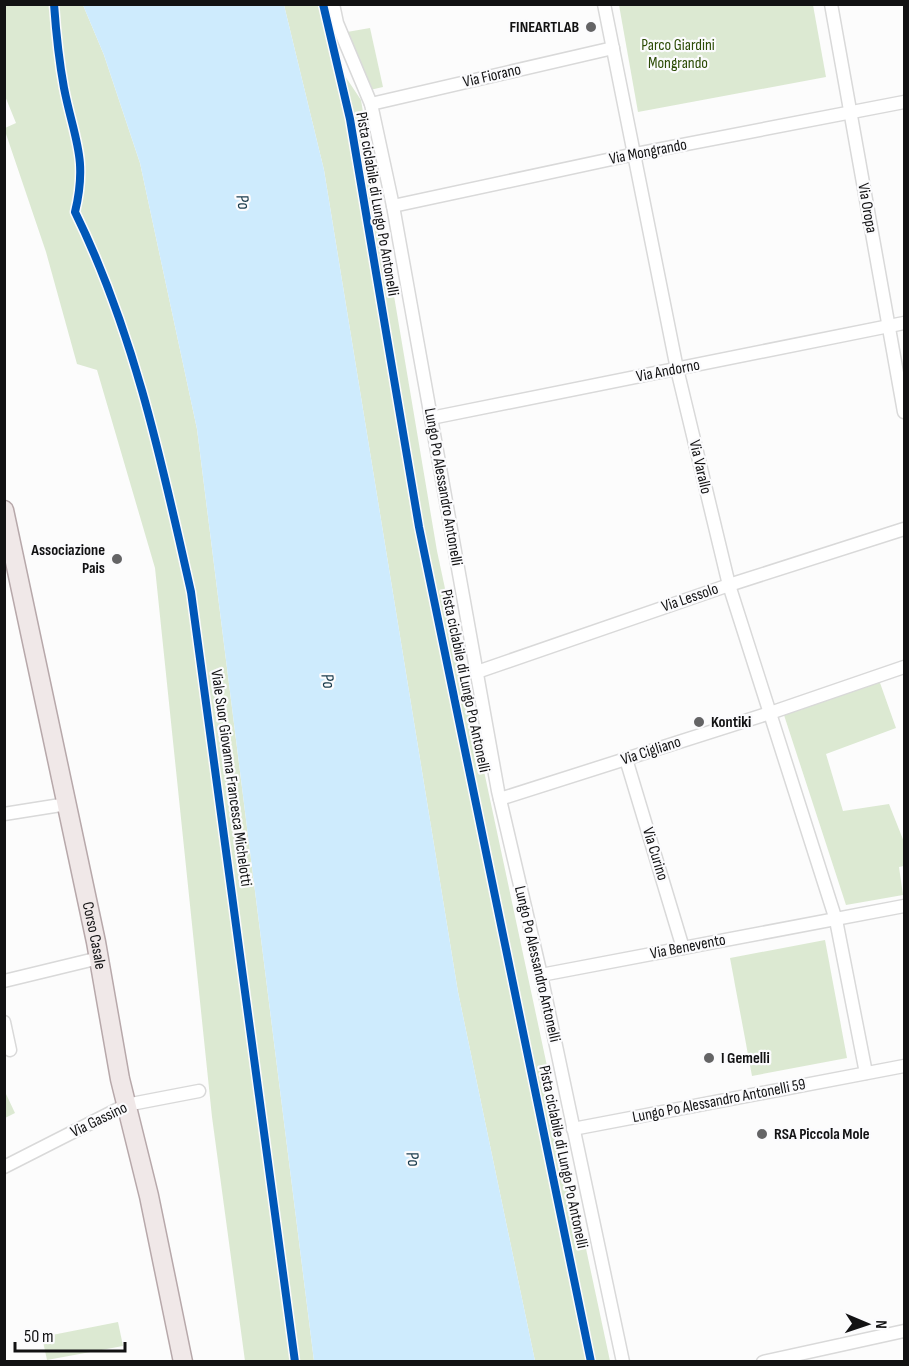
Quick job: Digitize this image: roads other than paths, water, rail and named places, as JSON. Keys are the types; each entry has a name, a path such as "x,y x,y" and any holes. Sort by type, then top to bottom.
{"main road":[{"name":"Corso Casale","path":"4,510 99,958 126,1105 149,1196 183,1362"}],"street":[{"name":"Lungo Po Alessandro Antonelli","path":"333,4 337,23 371,104 393,206 500,799 541,975 623,1362"},
{"name":"Via Varallo","path":"604,4 677,369 729,585 836,920"},
{"name":"Via Oropa","path":"831,4 904,412"},
{"name":"Via Fiorano","path":"371,104 613,48"},
{"name":"Via Mongrando","path":"393,206 635,154 904,102"},
{"name":"Via Andorno","path":"431,418 904,323"},
{"name":"Via Lessolo","path":"477,672 729,585 904,530"},
{"name":"Via Cigliano","path":"500,799 770,713 904,667"},
{"name":"Via Curino","path":"626,759 683,948"},
{"path":"4,814 67,804"},
{"name":"Via Benevento","path":"541,975 904,906"},
{"path":"836,920 866,1073 904,1065"},
{"path":"4,981 99,958"},
{"path":"4,1022 10,1050"},
{"name":"Lungo Po Alessandro Antonelli 59","path":"573,1129 866,1073"},
{"name":"Via Gassino","path":"4,1167 126,1105 199,1091"},
{"path":"763,1362 904,1331"}],"water":[{"name":"Po","path":"83,5 284,5 324,170 458,992 535,1361 314,1361 197,429 140,163 104,55"}],"place":[{"name":"FINEARTLAB","path":"591,27"},
{"name":"Associazione Pais","path":"117,559"},
{"name":"Kontiki","path":"699,722"},
{"name":"I Gemelli","path":"709,1058"},
{"name":"RSA Piccola Mole","path":"762,1134"}],"park label":[{"name":"Parco Giardini Mongrando","path":"678,54"}]}
